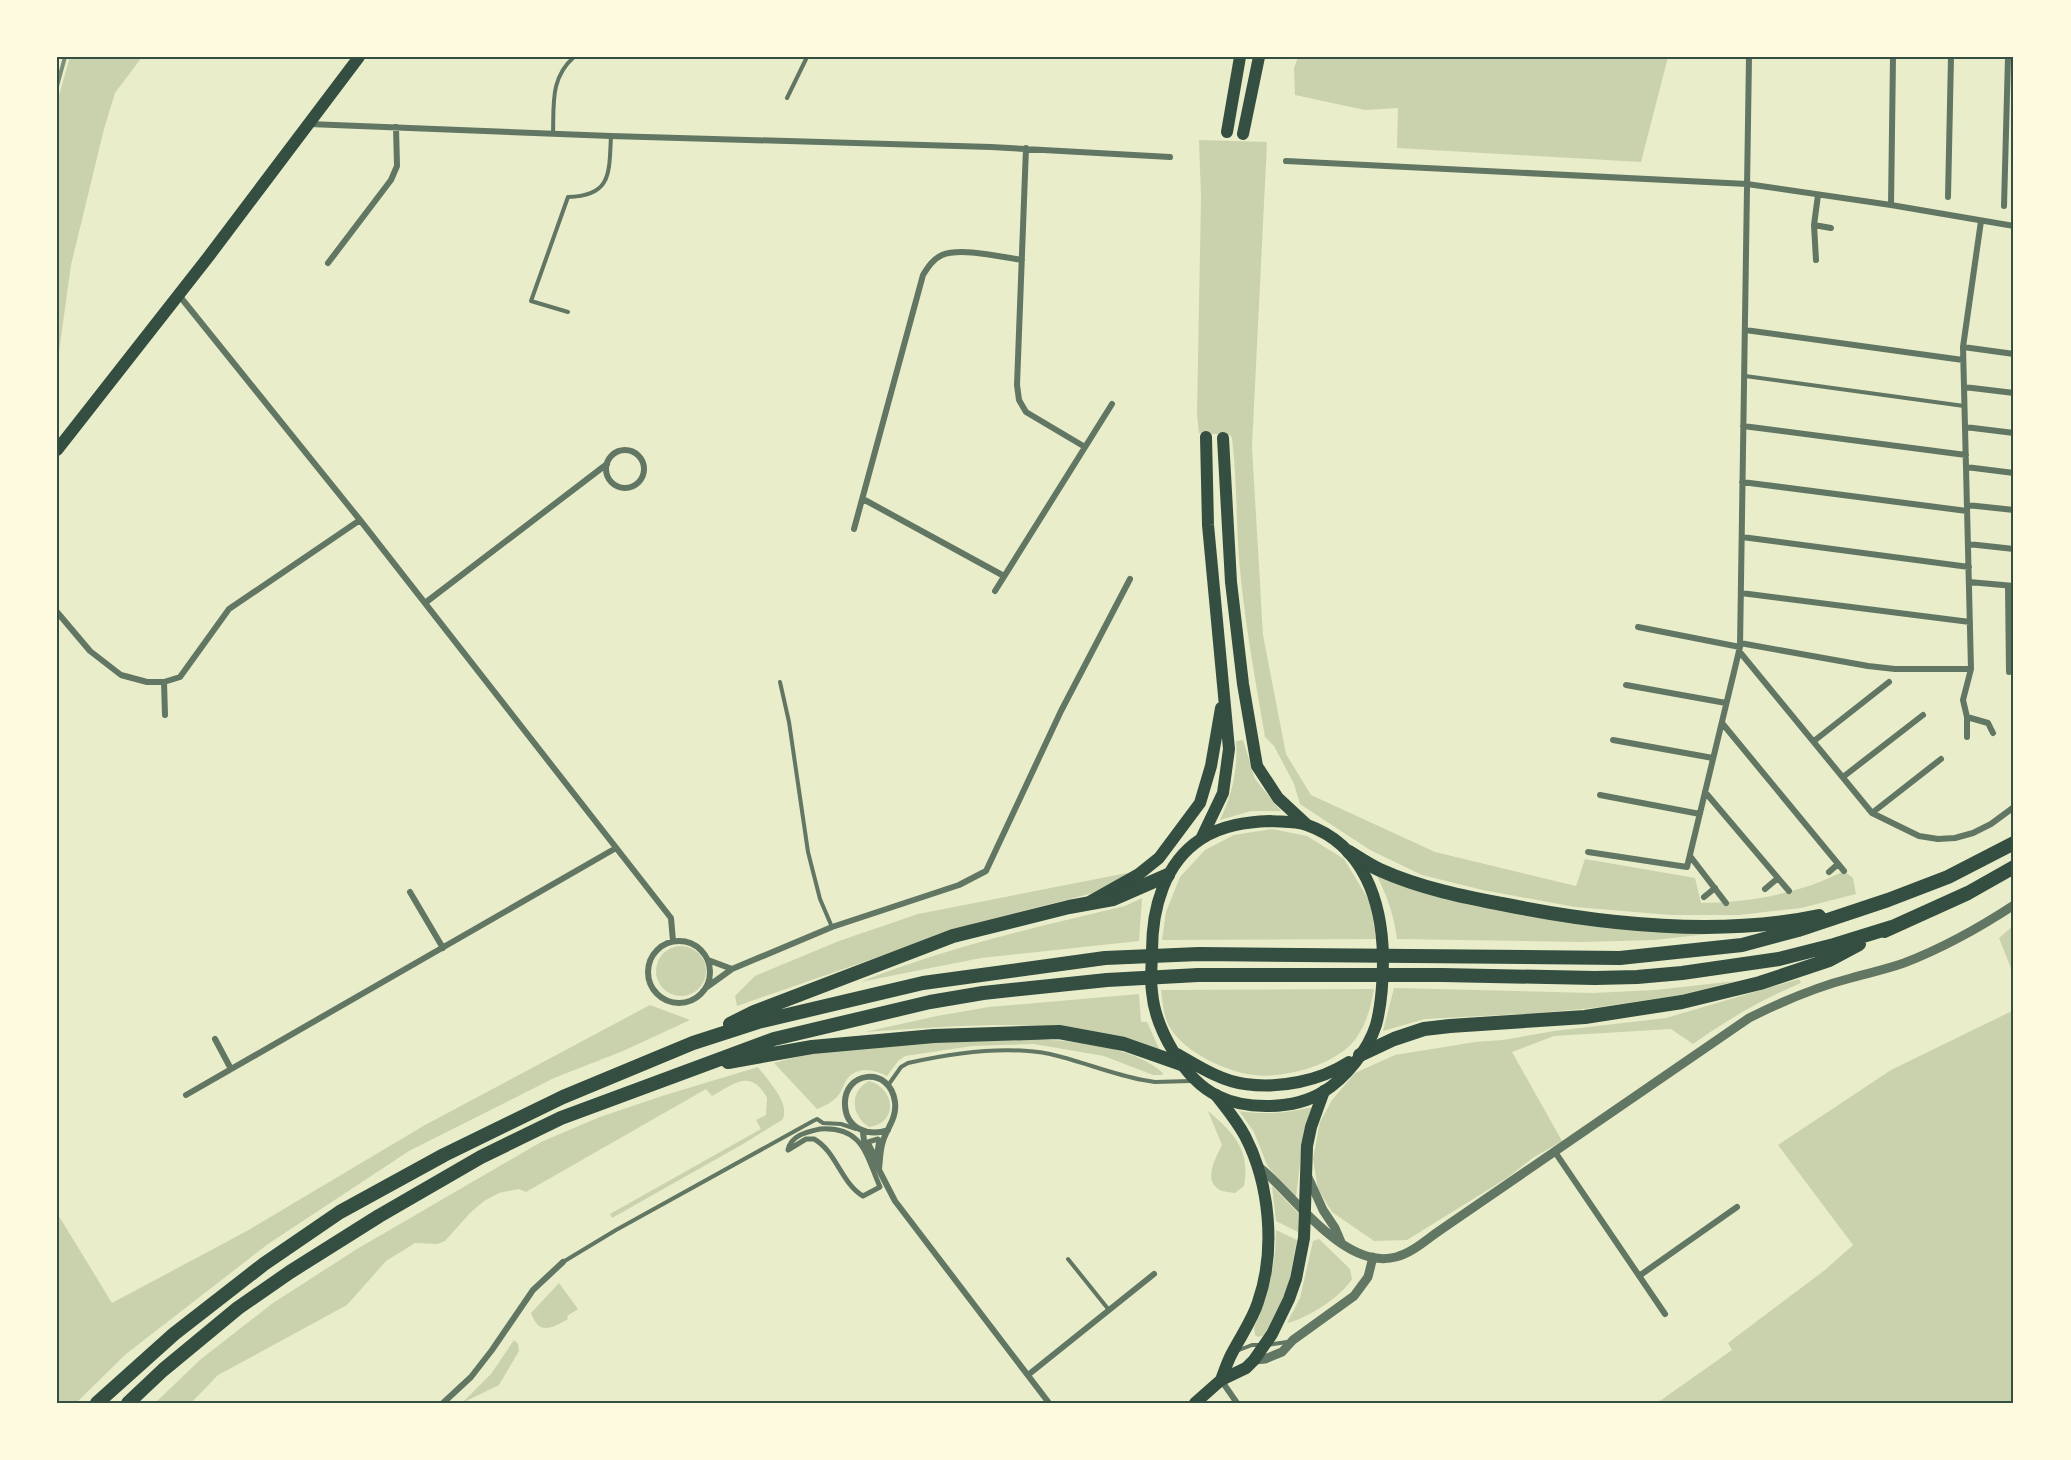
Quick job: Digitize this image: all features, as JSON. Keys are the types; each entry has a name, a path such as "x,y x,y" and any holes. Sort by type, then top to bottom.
{"highway":[{"path":"756,1017 923,983 1105,958 1199,954 1620,958 1742,945 1798,930 1888,900 1948,877 2014,843"},
{"path":"1349,852 1381,870 1430,889 1548,913 1626,924 1755,926 1803,919 1888,900"},
{"path":"1360,1055 1394,1039 1424,1029 1586,1017 1682,1002 1760,983 1829,960 1892,927 1968,893 2014,867"},
{"path":"97,1403 174,1334 264,1264 340,1212 499,1128 611,1076 953,936 1113,899 1168,875"},
{"path":"128,1403 163,1370 238,1308 379,1216 482,1157 561,1118 774,1039 930,1002 983,993 1107,980 1198,975 1347,974 1636,977 1779,960 1892,927"},
{"path":"700,1067 812,1047 934,1036 1059,1032 1124,1044 1178,1059"}],"main road":[{"path":"57,450 359,57"},
{"path":"1227,132 1240,57"},
{"path":"1243,134 1259,57"},
{"path":"1206,437 1208,525 1229,749 1222,793 1201,838 1168,875 1160,897 1152,936 1152,993 1164,1032 1178,1059 1197,1080 1216,1095 1245,1135 1257,1165 1266,1207 1268,1252 1265,1277 1258,1303 1230,1355 1221,1380"},
{"path":"1216,1095 1232,1101 1265,1106 1299,1102 1324,1091 1360,1055 1376,1025 1383,981 1383,944 1376,898 1369,881 1349,852 1328,836 1306,824 1278,798 1257,766 1243,684 1231,582 1223,438"},
{"path":"1085,904 1139,874 1159,858 1200,803 1211,766 1221,708 1221,668"},
{"path":"1201,838 1229,826 1248,822 1306,824"},
{"path":"1178,1059 1244,1084 1275,1085 1314,1078 1343,1066 1360,1055"},
{"path":"1194,1403 1221,1380 1246,1368 1254,1360 1265,1346 1283,1314 1296,1279 1304,1238 1307,1146 1324,1091"}],"street":[{"path":"1588,852 1687,867 1740,647 1749,57"},
{"path":"1891,205 1893,57"},
{"path":"1948,197 1951,57"},
{"path":"2004,206 2008,57"},
{"path":"308,124 611,136 1026,148 1170,157"},
{"path":"328,263 391,180 397,166 396,127"},
{"path":"1026,148 1017,385 1019,400 1026,412 1085,447"},
{"path":"1286,161 1747,184 2014,226"},
{"path":"1816,260 1814,225 1818,195"},
{"path":"1967,737 1967,717 1963,700 1971,669 1963,347 1981,221"},
{"path":"1814,225 1832,228"},
{"path":"854,529 923,275 930,264 942,255 957,252 1022,260"},
{"path":"178,293 360,520 671,918 673,941"},
{"path":"1745,330 1963,360"},
{"path":"1963,347 2014,354"},
{"path":"1964,387 2014,393"},
{"path":"995,591 1112,404"},
{"path":"1743,426 1966,454"},
{"path":"1965,427 2014,433"},
{"path":"425,603 607,464 613,454 619,451 631,451 636,454 643,464 642,476 634,485 622,488 611,482 608,477 607,464"},
{"path":"1966,467 2014,473"},
{"path":"1743,482 1967,508 2014,510"},
{"path":"863,499 1004,576"},
{"path":"57,612 90,651 121,675 147,682 164,682 180,677 229,609 360,520"},
{"path":"1742,537 1969,567"},
{"path":"1968,544 2014,549"},
{"path":"707,987 710,978 708,960 694,945 684,941 673,941 659,948 648,963 647,972 652,990 667,1002 685,1003 701,994 732,969 832,927 959,885 986,871 1061,711 1130,579"},
{"path":"1969,582 2011,586 2009,672"},
{"path":"1741,593 1970,622"},
{"path":"1638,627 1740,647 1886,668 1971,669"},
{"path":"1740,647 1872,813 1919,836 1946,838 1973,833 1991,824 2014,807"},
{"path":"164,682 165,715"},
{"path":"1814,741 1889,682"},
{"path":"1626,685 1726,703"},
{"path":"1843,777 1923,715"},
{"path":"1967,717 1988,723 1993,733"},
{"path":"1722,723 1844,871"},
{"path":"1613,740 1713,758"},
{"path":"1872,813 1941,759"},
{"path":"1705,792 1789,891"},
{"path":"1600,795 1700,814"},
{"path":"186,1095 616,848"},
{"path":"1690,856 1726,903"},
{"path":"1829,872 1838,864"},
{"path":"1765,889 1778,878"},
{"path":"1704,897 1715,888"},
{"path":"410,891 443,948"},
{"path":"1257,1165 1322,1231 1362,1254 1393,1258 1409,1251 1749,1018 1784,1000 1850,978 1877,972 1945,946 2014,905"},
{"path":"708,960 732,969"},
{"path":"214,1039 231,1069"},
{"path":"879,1170 883,1142 888,1130 895,1110 892,1092 889,1084 877,1077 867,1075 858,1078 850,1087 844,1103 851,1121 861,1131 871,1134 888,1130"},
{"path":"820,1130 840,1130 851,1135 864,1148 880,1187 863,1196 852,1189 843,1173 817,1140 806,1139 789,1150 790,1143 806,1132 820,1130"},
{"path":"861,1131 895,1202 1049,1403"},
{"path":"1555,1152 1665,1314"},
{"path":"1307,1175 1341,1243"},
{"path":"1639,1276 1737,1208"},
{"path":"1254,1360 1265,1359 1282,1352 1293,1340 1354,1296 1368,1277 1373,1257"},
{"path":"443,1403 478,1368 533,1290 563,1262"},
{"path":"1028,1375 1154,1274"},
{"path":"1221,1380 1237,1403"}],"lane":[{"path":"553,134 556,84 560,72 574,57"},
{"path":"787,98 807,57"},
{"path":"568,312 531,301 568,197 591,194 603,188 609,173 611,136"},
{"path":"1744,376 1964,406"},
{"path":"780,682 793,745 808,852 820,899 832,927"},
{"path":"889,1084 901,1067 908,1063 973,1052 1004,1051 1048,1054 1143,1080 1164,1082 1197,1080"},
{"path":"563,1262 616,1230 817,1119 823,1123 841,1124 861,1131"},
{"path":"1068,1259 1110,1310"},
{"path":"1230,1355 1252,1345 1265,1346 1293,1340"}],"green space":[{"path":"70,57 142,57 115,93 104,129 71,265 57,366 57,102"},
{"path":"1298,57 1668,57 1641,162 1397,148 1398,108 1365,110 1295,95 1294,68"},
{"path":"1199,140 1267,142 1252,447 1263,635 1286,754 1311,795 1435,852 1576,886 1585,859 1695,878 1701,903 1756,899 1793,891 1844,871 1853,878 1856,894 1801,908 1739,915 1671,915 1575,907 1483,890 1422,875 1370,850 1300,804 1294,784 1274,746 1265,737 1241,581 1232,438 1230,435 1199,433 1197,415 1201,197"},
{"path":"1243,740 1255,779 1281,811 1251,811 1220,820 1233,782 1236,741"},
{"path":"1272,829 1307,836 1344,859 1370,902 1376,939 1162,940 1166,912 1180,877 1205,850 1234,835"},
{"path":"1374,870 1482,905 1760,928 1655,940 1582,942 1397,939 1389,904"},
{"path":"1127,873 1133,877 1105,890 976,923 737,1006 735,996 755,976 839,941 918,914"},
{"path":"1142,898 1139,941 981,958 860,982 958,949 1024,930 1125,906"},
{"path":"2014,925 2014,976 1999,938"},
{"path":"681,946 690,948 701,957 706,971 704,980 695,991 681,996 672,994 661,985 656,971 658,962 667,951"},
{"path":"1799,979 1801,983 1745,1011 1693,1044 1671,1029 1554,1036 1512,1052 1562,1141 1407,1240 1374,1241 1332,1212 1318,1189 1313,1159 1320,1122 1332,1100 1355,1073 1395,1055 1554,1031 1666,1018"},
{"path":"1736,981 1681,995 1593,1008 1425,1019 1383,1031 1394,988 1593,993 1655,990"},
{"path":"1374,989 1363,1026 1349,1047 1325,1062 1310,1068 1267,1076 1232,1070 1208,1060 1186,1046 1168,1025 1161,990"},
{"path":"1139,994 1141,1022 1147,1022 1161,1053 1125,1040 1052,1027 978,1025 865,1032 989,1007"},
{"path":"650,1005 690,1020 623,1051 554,1078 409,1151 268,1244 126,1354 76,1403 57,1403 57,1213 112,1303 245,1232 425,1125"},
{"path":"2014,1010 2014,1403 1657,1403 1732,1350 1728,1343 1825,1270 1853,1245 1778,1145 1891,1070"},
{"path":"1035,1039 1067,1041 1120,1051 1150,1064 1163,1073 1153,1075 1104,1056 1034,1044 972,1046 905,1056 898,1061 887,1076 871,1070 856,1072 847,1079 838,1096 817,1109 774,1063 806,1055 871,1046 937,1041"},
{"path":"758,1067 781,1100 784,1107 782,1120 612,1218 610,1214 761,1129 756,1120 766,1115 767,1098 761,1089 755,1083 742,1081 712,1096 706,1089 526,1192 519,1189 499,1193 484,1201 470,1213 445,1241 437,1244 415,1243 386,1261 347,1305 218,1375 191,1403 155,1403 201,1359 273,1303 357,1249 541,1142 600,1117"},
{"path":"869,1081 884,1091 890,1105 885,1119 869,1127 856,1110 855,1097"},
{"path":"1313,1107 1304,1130 1296,1197 1267,1165 1254,1132 1239,1111 1276,1113"},
{"path":"1208,1111 1232,1134 1242,1152 1245,1162 1244,1186 1235,1193 1220,1190 1212,1181 1212,1169 1222,1145"},
{"path":"1272,1186 1298,1213 1298,1232 1276,1221"},
{"path":"1276,1230 1297,1240 1288,1287 1265,1335 1258,1337 1255,1335 1254,1328 1270,1280 1275,1256"},
{"path":"1319,1239 1350,1269 1352,1279 1340,1293 1323,1306 1304,1317 1287,1323 1300,1298 1313,1241"},
{"path":"559,1283 578,1309 562,1322 551,1327 542,1327 534,1320 531,1313"},
{"path":"514,1340 518,1344 519,1351 499,1385 462,1403 491,1374"}],"railway":[{"path":"57,86 65,57"}]}
